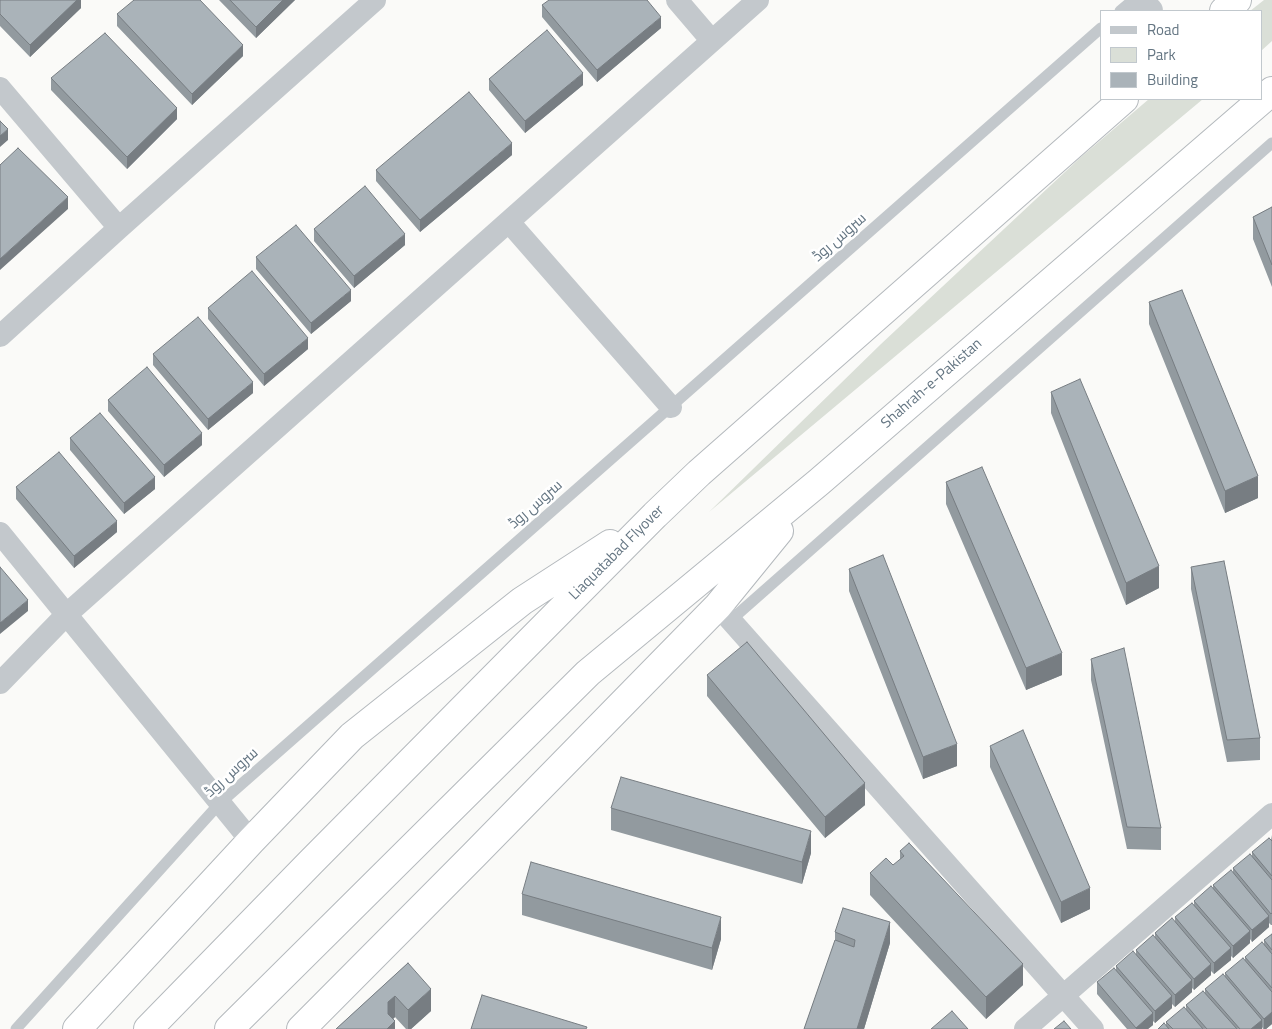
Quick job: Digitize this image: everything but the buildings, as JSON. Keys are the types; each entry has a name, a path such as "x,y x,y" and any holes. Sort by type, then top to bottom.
{"highway":[{"path":"1225,10 1237,0"},
{"name":"Shahrah-e-Pakistan","path":"1262,100 1272,91"},
{"name":"Liaquatabad Flyover","path":"148,1029 536,634 699,473 1123,100"},
{"name":"Shahrah-e-Pakistan","path":"229,1029 588,673 820,482 1262,100"},
{"path":"301,1029 467,862 724,613 820,482"},
{"path":"77,1029 250,841 352,736 522,601 655,515"}],"street":[{"path":"0,336 375,0"},
{"path":"677,0 712,41"},
{"path":"0,683 67,614 758,0"},
{"path":"1139,0 1148,10"},
{"path":"0,88 119,228"},
{"path":"509,222 671,407"},
{"path":"0,534 250,841"},
{"path":"724,613 1093,1029"},
{"path":"1025,1029 1272,814"}],"lane":[{"path":"1121,10 1133,0"},
{"name":"سروس روڈ","path":"16,1029 220,803 1100,29"},
{"path":"724,613 1272,143"}],"green space":[{"path":"1264,0 1272,0 1272,41 1262,50 1262,10 1251,10"},
{"path":"1148,100 1202,100 709,512 881,344 1081,157"}]}
